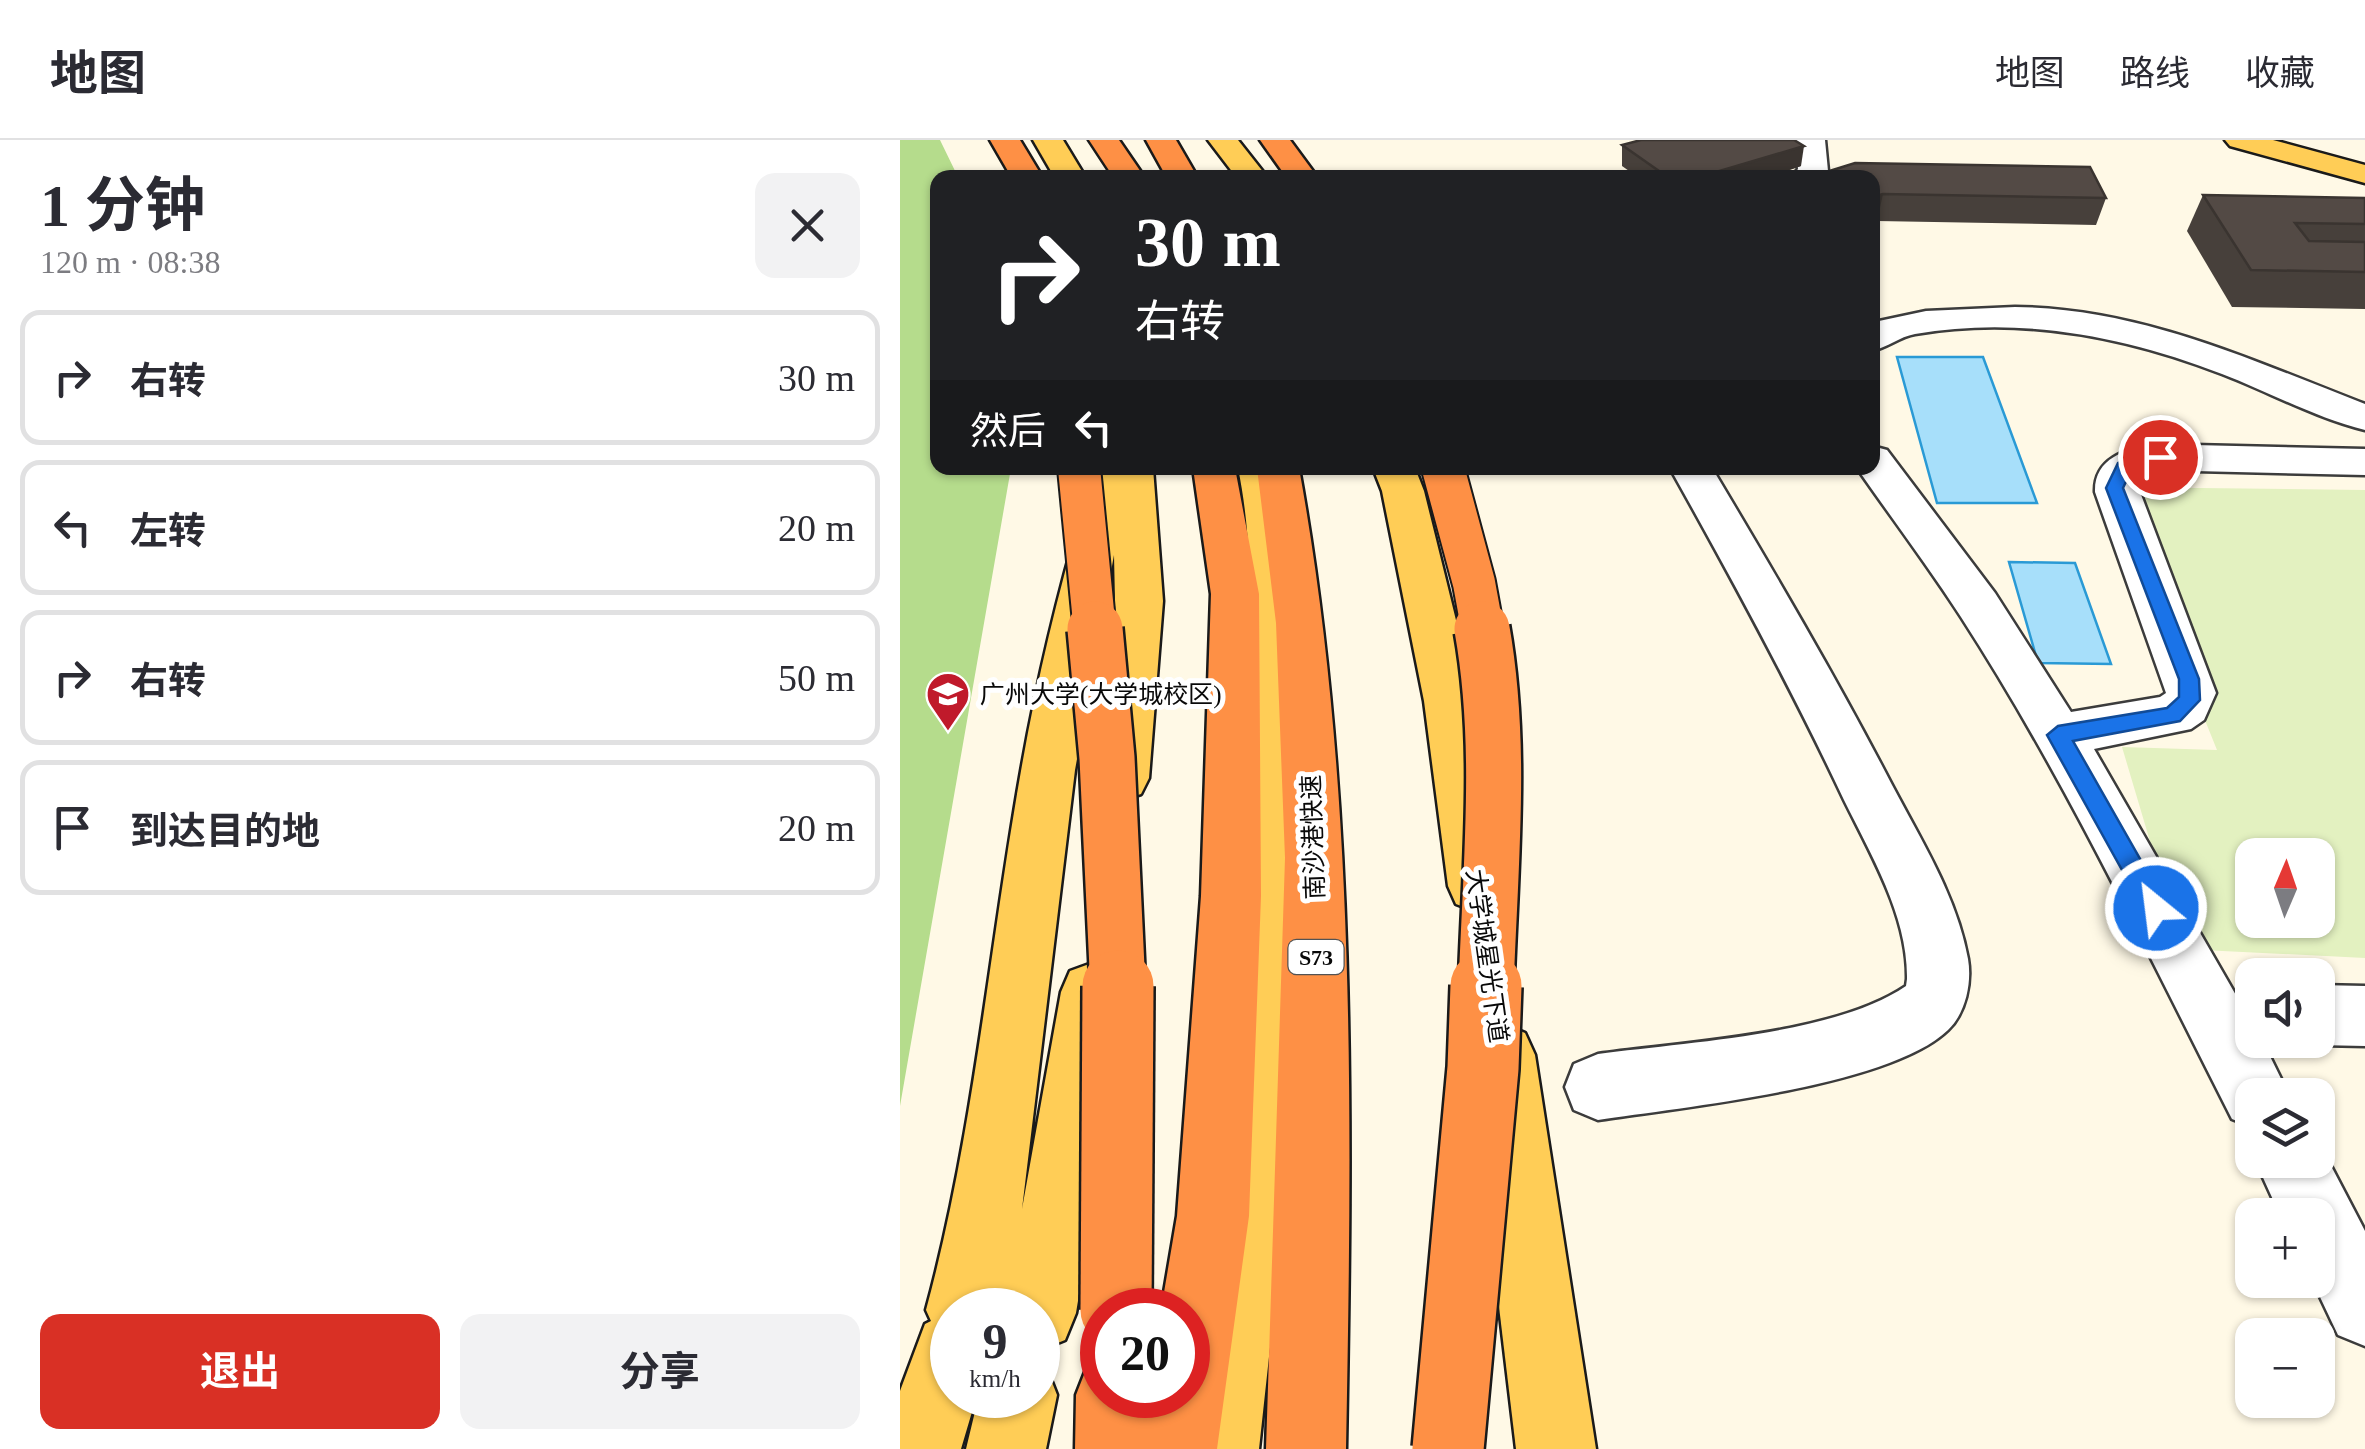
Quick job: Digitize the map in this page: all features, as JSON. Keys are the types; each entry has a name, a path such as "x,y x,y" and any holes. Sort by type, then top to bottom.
{"highway":[{"path":"1006,140 1023,170"},
{"path":"1104,140 1125,170"},
{"path":"1160,140 1178,170"},
{"path":"1275,140 1297,170"},
{"path":"1080,475 1107,758 1118,992 1116,1288"},
{"path":"1201,1288 1212,1216 1231,896 1235,594 1215,475"},
{"name":"南沙港快速","path":"1279,475 1303,637 1317,939 1313,1300 1306,1449"},
{"path":"1445,475 1474,583 1490,673 1494,776 1484,1068 1448,1449"},
{"path":"1115,1449 1116,1418"},
{"path":"1177,1449 1182,1418"}],"main road":[{"path":"1048,140 1066,170"},
{"path":"1223,140 1247,170"},
{"path":"2240,140 2365,174"},
{"path":"2289,140 2365,160"},
{"path":"969,1288 996,1160 1066,666 1114,475"},
{"path":"1043,1288 1075,1114 1128,733 1139,601 1132,475"},
{"path":"1219,1449 1258,1145 1274,794 1274,590 1267,503 1261,475"},
{"name":"大学城星光下道","path":"1397,475 1404,492 1450,701 1556,1449"},
{"path":"1428,1449 1442,1249 1479,898"},
{"path":"921,1449 931,1418"},
{"path":"1006,1449 1013,1418"}],"lane":[{"path":"1810,140 1814,170"},
{"path":"1880,336 1899,326 2020,317 2103,325 2164,342 2365,418"},
{"path":"2058,735 2173,715 2186,706 2191,693 2116,492 2114,482 2124,467 2152,457 2365,462"},
{"path":"1880,470 1978,604 2232,1012 2251,1078"},
{"path":"1598,1087 1822,1050 1881,1034 1913,1020 1929,1006 1937,990 1938,969 1928,924 1896,848 1829,710 1696,475"},
{"path":"2335,1015 2365,1016"},
{"path":"2299,1178 2365,1308"}],"green space":[{"name":"广州大学(大学城校区)","path":"900,140 940,140 955,170 930,170 930,475 1010,475 900,1106"},
{"path":"2111,487 2365,490 2365,958 2182,949 2122,747 2217,750"}],"water":[{"path":"1897,357 1983,357 2037,503 1937,503"},
{"path":"2009,562 2075,563 2111,664 2038,663"}],"building":[{"path":"1641,140 1794,140 1804,146 1723,170 1658,170 1622,145"},
{"path":"1855,163 2090,167 2106,198 1880,195 1880,170 1833,170"},
{"path":"2203,195 2365,198 2365,224 2295,223 2309,241 2365,242 2365,272 2251,270"}],"place":[{"name":"广州大学(大学城校区)","path":"948,732"}],"route":[{"path":"2156,908 2058,735 2173,715 2189,700 2189,679 2114,488 2116,476 2124,467 2144,458 2160,457"}]}
